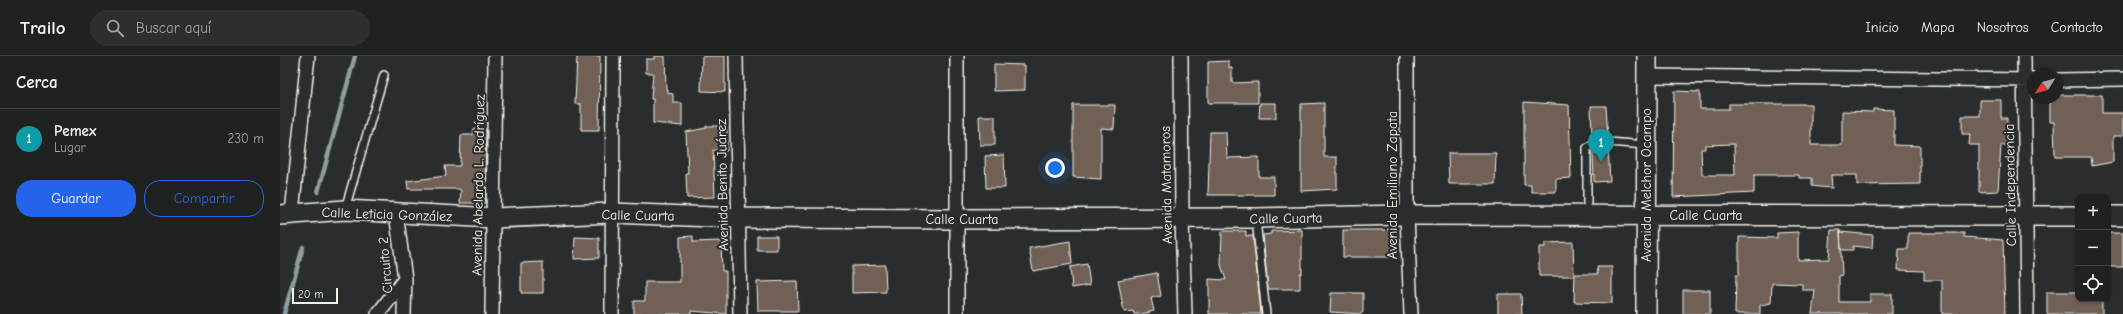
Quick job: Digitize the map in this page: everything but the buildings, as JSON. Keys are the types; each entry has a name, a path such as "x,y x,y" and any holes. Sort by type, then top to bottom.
{"street":[{"path":"286,214 308,56"},
{"name":"Avenida Abelardo L. Rodríguez","path":"492,314 495,56"},
{"path":"612,314 611,213 613,56"},
{"name":"Avenida Benito Juárez","path":"736,56 740,314"},
{"path":"957,56 957,314"},
{"name":"Avenida Matamoros","path":"1181,56 1182,219 1185,314"},
{"name":"Avenida Emiliano Zapata","path":"1407,56 1407,215 1411,314"},
{"name":"Avenida Melchor Ocampo","path":"1646,314 1647,56"},
{"name":"Calle Independencia","path":"2024,56 2027,74"},
{"path":"1647,76 2027,80"},
{"path":"2063,80 2123,79"},
{"name":"Calle Independencia","path":"2027,314 2028,104"},
{"name":"Calle Leticia González","path":"286,214 345,210 494,218"},
{"name":"Circuito 2","path":"396,213 405,279 404,314"},
{"name":"Calle Cuarta","path":"494,218 611,213 739,218 956,219 1182,219 1407,215 2075,216"},
{"path":"2111,216 2123,216"},
{"path":"378,314 405,279"}],"lane":[{"path":"345,210 384,74"},
{"path":"1608,142 1646,145"},
{"path":"1586,216 1587,148 1592,143"},
{"path":"1256,218 1266,314"}],"waterway":[{"path":"318,192 355,56"},
{"path":"284,314 303,247"}],"place":[{"name":"Pemex","path":"1601,162"}]}
